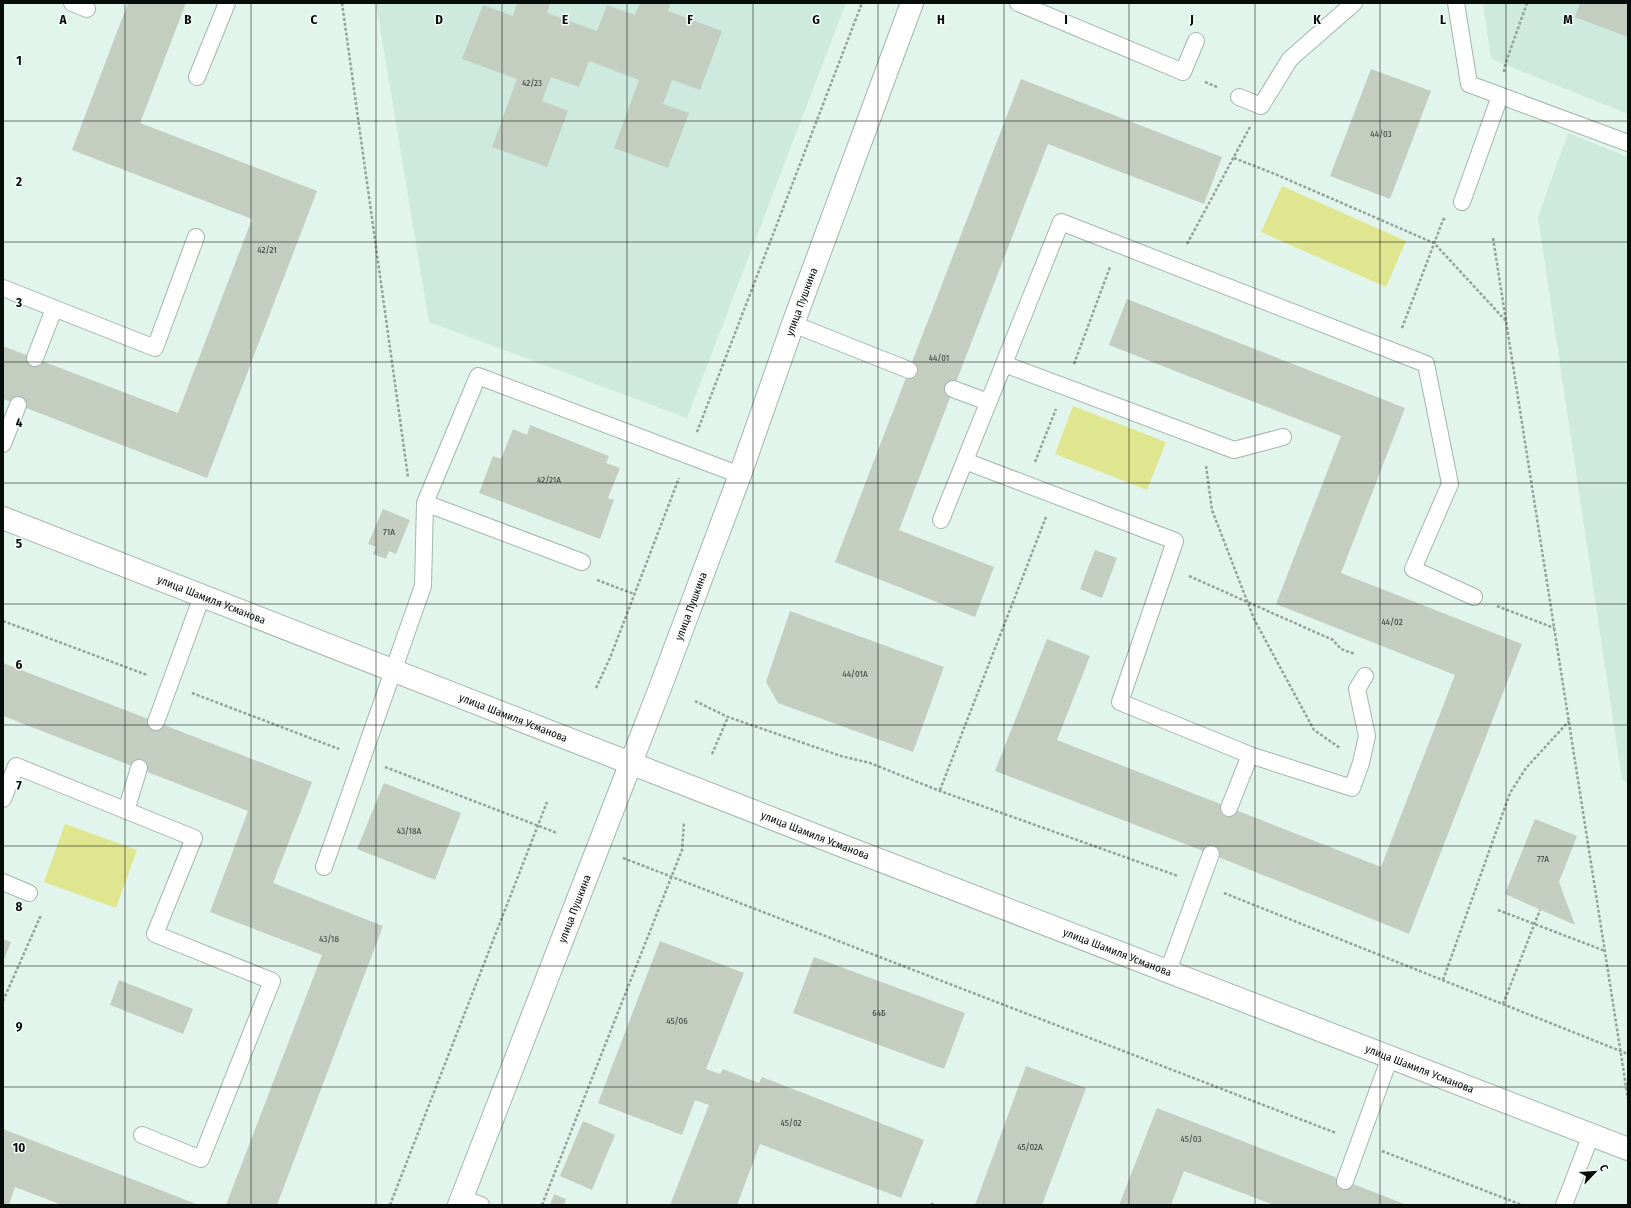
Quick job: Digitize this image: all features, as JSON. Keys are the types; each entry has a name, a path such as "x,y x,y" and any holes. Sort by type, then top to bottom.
{"street":[{"name":"улица Пушкина","path":"467,1203 630,763 660,688 740,475 793,324 912,3"},
{"name":"улица Шамиля Усманова","path":"3,518 630,763 1628,1149"}],"lane":[{"path":"197,77 227,3"},
{"path":"1018,3 1183,72 1196,41"},
{"path":"1239,97 1262,106 1290,59 1354,3"},
{"path":"1456,3 1469,84 1628,143"},
{"path":"1462,202 1500,96"},
{"path":"941,520 1061,222 1426,364 1450,484 1413,569 1474,597"},
{"path":"3,288 155,348 196,237"},
{"path":"35,358 54,308"},
{"path":"793,324 909,370"},
{"path":"1004,364 1234,450 1283,438"},
{"path":"324,867 423,586 425,504 478,376 740,475"},
{"path":"953,389 988,402"},
{"path":"3,444 18,405"},
{"path":"965,461 1175,541 1120,702 1250,755 1352,788 1361,763 1367,736 1357,689 1365,676"},
{"path":"425,504 582,562"},
{"path":"156,722 202,596"},
{"path":"1229,808 1250,755"},
{"path":"3,799 16,766 194,838 155,934 272,981 201,1159 142,1135"},
{"path":"126,811 139,768"},
{"path":"1168,971 1211,854"},
{"path":"3,882 29,893"},
{"path":"1345,1181 1390,1057"},
{"path":"1564,1205 1591,1135"}],"path":[{"path":"342,3 409,484"},
{"path":"596,688 610,658 862,3"},
{"path":"1500,96 1505,64 1527,3"},
{"path":"1183,72 1239,97"},
{"path":"1176,266 1262,106"},
{"path":"1234,158 1275,174 1434,244 1506,321"},
{"path":"1393,350 1443,220 1462,202"},
{"path":"1493,238 1628,1099"},
{"path":"1202,438 1212,510 1254,619 1314,730 1361,763"},
{"path":"940,790 1054,496"},
{"path":"582,562 579,574 634,594"},
{"path":"1166,566 1333,640 1340,649 1361,656"},
{"path":"1474,597 1554,628"},
{"path":"3,621 171,684 557,833"},
{"path":"694,701 728,717 841,756 870,763 940,790 1200,884 1628,1054"},
{"path":"712,754 728,717"},
{"path":"1443,980 1510,793 1526,768 1568,721"},
{"path":"390,1205 547,802"},
{"path":"542,1205 682,850 684,822"},
{"path":"617,856 1522,1205"},
{"path":"3,1001 45,905 29,893"},
{"path":"1498,910 1605,951"},
{"path":"1503,1004 1540,910"},
{"path":"931,1205 935,1202"}],"shaded area":[{"path":"376,3 846,3 687,418 429,322"},
{"path":"1483,3 1628,3 1628,114 1491,59"},
{"path":"1568,133 1628,157 1628,782 1622,780 1538,217"}],"green space":[{"path":"1282,186 1406,241 1386,287 1261,232"},
{"path":"1073,406 1166,442 1147,490 1055,454"},
{"path":"65,824 137,850 116,908 44,882"}],"building":[{"path":"128,3 186,3 140,123 317,191 207,478 3,399 3,346 178,413 252,219 72,150"},
{"path":"517,3 550,3 547,13 597,31 607,5 635,15 640,3 671,3 668,11 722,31 700,90 672,80 663,104 689,113 668,168 614,148 639,80 589,61 579,87 551,77 542,101 568,111 547,167 492,147 517,79 462,59 483,5 513,16"},
{"path":"1580,3 1628,3 1628,37 1575,17"},
{"path":"1371,69 1431,91 1390,199 1330,176"},
{"path":"1021,79 1222,157 1204,204 1048,144 899,530 994,567 975,617 835,562"},
{"path":"1127,299 1405,408 1341,573 1522,644 1409,934 1211,854 995,771 1047,639 1090,656 1057,740 1381,867 1455,675 1276,604 1341,436 1109,345"},
{"path":"530,425 609,456 606,463 620,468 608,498 614,500 600,539 479,493 493,456 501,459 513,429 527,435"},
{"path":"383,509 410,520 396,554 389,551 386,559 373,554 376,547 368,544"},
{"path":"1095,550 1117,558 1102,598 1080,589"},
{"path":"790,611 944,667 913,752 778,703 766,682"},
{"path":"3,663 312,782 273,883 383,926 277,1205 226,1205 322,955 210,912 248,811 3,716"},
{"path":"384,783 461,813 435,880 357,849"},
{"path":"1535,819 1577,836 1559,882 1575,925 1505,894"},
{"path":"3,939 11,942 3,962"},
{"path":"660,941 744,973 706,1069 720,1074 723,1069 759,1083 762,1077 924,1140 901,1198 760,1144 737,1205 670,1205 709,1105 695,1100 682,1135 598,1103"},
{"path":"814,957 965,1013 944,1069 793,1013"},
{"path":"119,980 193,1009 183,1034 110,1005"},
{"path":"1026,1066 1086,1088 1042,1205 975,1205"},
{"path":"1157,1108 1407,1205 1274,1205 1184,1171 1171,1205 1119,1205"},
{"path":"583,1121 615,1135 592,1190 560,1176"},
{"path":"3,1129 199,1205 62,1205 15,1187 9,1205 3,1205"},
{"path":"554,1194 566,1199 564,1205 550,1205"}]}
